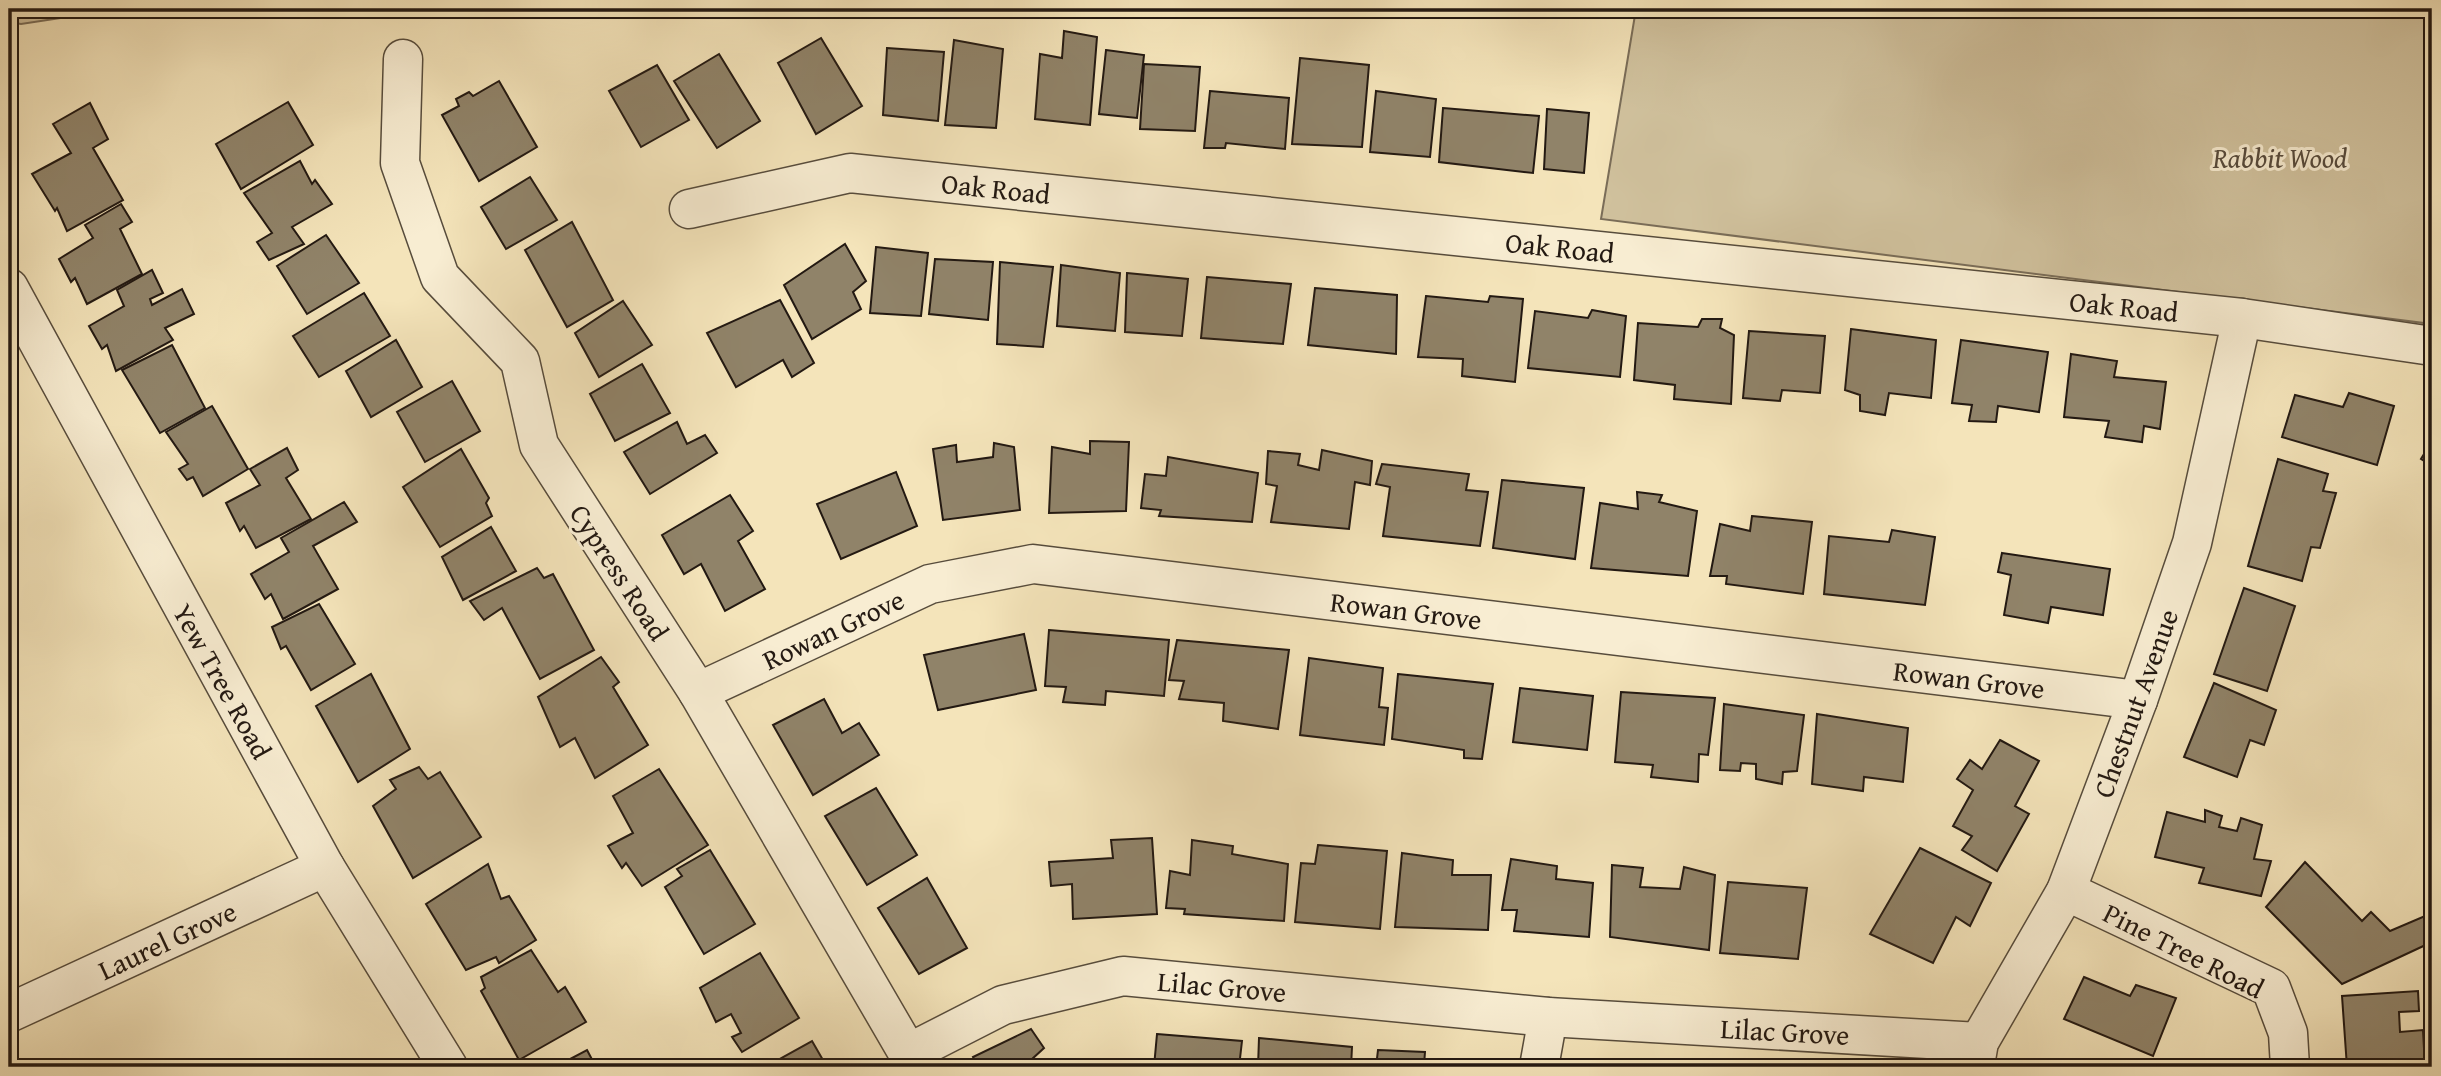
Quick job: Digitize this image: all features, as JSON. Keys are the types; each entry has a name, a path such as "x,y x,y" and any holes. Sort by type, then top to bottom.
{"street":[{"name":"Cypress Road","path":"403,59 400,163 440,277 520,361 539,445 698,692 913,1060"},
{"name":"Oak Road","path":"689,209 850,173 2242,318 2432,346"},
{"name":"Yew Tree Road","path":"9,288 325,867 448,1067"},
{"name":"Chestnut Avenue","path":"1977,1055 2066,891 2138,700 2192,543 2242,318"},
{"name":"Rowan Grove","path":"698,692 930,584 1033,564 2138,700"},
{"name":"Laurel Grove","path":"9,1013 325,867"},
{"name":"Pine Tree Road","path":"2066,891 2272,988 2288,1033 2290,1067"},
{"name":"Lilac Grove","path":"913,1060 1003,1004 1123,976 1977,1055"},
{"path":"1539,1067 1548,1017"}],"green space":[{"path":"12,9 120,9 21,24 9,22"},
{"name":"Rabbit Wood","path":"1636,9 2432,9 2432,324 1601,219"}],"building":[{"path":"1064,31 1097,37 1090,125 1035,119 1040,54 1062,58"},
{"path":"821,38 862,106 816,134 778,63"},
{"path":"954,40 1003,49 996,128 945,125"},
{"path":"887,48 944,52 938,121 883,115"},
{"path":"1106,50 1144,55 1137,118 1099,114"},
{"path":"719,54 760,121 717,148 674,81"},
{"path":"1300,58 1369,65 1362,147 1292,144"},
{"path":"1144,64 1200,67 1195,131 1140,129"},
{"path":"657,65 689,120 641,147 609,91"},
{"path":"499,81 537,147 479,181 442,115 459,106 456,99 469,92 473,96"},
{"path":"1210,91 1289,98 1285,149 1226,143 1225,148 1204,148"},
{"path":"1376,91 1436,99 1430,157 1370,152"},
{"path":"288,102 313,145 241,189 216,144"},
{"path":"90,103 108,139 93,148 123,200 67,231 57,208 55,211 32,174 71,153 53,124"},
{"path":"1443,108 1539,116 1533,173 1439,162"},
{"path":"1547,109 1589,113 1584,173 1544,169"},
{"path":"300,161 312,184 315,180 332,204 292,227 304,244 269,260 257,242 272,233 244,193"},
{"path":"530,177 557,220 506,249 481,207"},
{"path":"121,204 132,222 120,229 142,274 87,304 75,278 71,282 59,259 93,238 85,225"},
{"path":"572,222 613,300 567,327 525,250"},
{"path":"326,235 359,283 307,314 277,266"},
{"path":"845,244 866,281 853,292 861,309 812,339 784,285"},
{"path":"876,247 928,253 921,316 870,313"},
{"path":"935,259 993,262 988,320 929,314"},
{"path":"1000,262 1053,267 1043,347 997,344"},
{"path":"1061,265 1120,273 1115,331 1057,326"},
{"path":"152,270 163,293 150,299 152,305 182,289 194,314 165,328 173,340 116,371 107,345 102,349 89,326 124,306 117,290"},
{"path":"1127,273 1188,279 1182,336 1125,332"},
{"path":"1207,277 1291,284 1283,344 1201,338"},
{"path":"1315,288 1397,295 1396,354 1308,345"},
{"path":"364,293 390,336 319,377 293,336"},
{"path":"1426,296 1488,302 1490,296 1523,299 1515,382 1462,376 1463,359 1418,357"},
{"path":"780,300 814,363 792,377 783,360 736,387 707,333"},
{"path":"623,301 652,345 599,377 575,333"},
{"path":"1592,310 1626,316 1620,377 1528,368 1535,311 1588,318"},
{"path":"1702,319 1722,319 1720,328 1734,335 1731,404 1674,399 1675,385 1634,380 1638,323 1698,327"},
{"path":"1851,329 1936,340 1931,398 1889,393 1885,415 1860,411 1860,395 1845,390"},
{"path":"1749,331 1825,336 1820,393 1782,390 1780,401 1743,398"},
{"path":"396,340 422,387 371,417 346,371"},
{"path":"1961,340 2048,352 2039,412 1998,406 1996,422 1969,421 1972,405 1952,403"},
{"path":"172,345 205,408 160,433 122,370"},
{"path":"2071,354 2117,361 2114,377 2166,382 2160,429 2144,426 2142,442 2105,437 2109,421 2064,417"},
{"path":"642,364 670,413 615,441 590,394"},
{"path":"452,381 480,431 425,462 397,412"},
{"path":"2349,393 2394,406 2377,465 2282,437 2295,395 2343,407"},
{"path":"212,406 248,469 203,496 193,477 187,480 179,469 188,464 166,432"},
{"path":"677,422 687,444 705,435 717,453 650,494 624,452"},
{"path":"1090,441 1129,442 1126,511 1049,513 1052,447 1090,454"},
{"path":"2432,441 2432,466 2421,459"},
{"path":"994,443 1014,447 1020,510 943,520 933,449 956,445 957,462 993,457"},
{"path":"287,448 298,470 286,478 311,519 256,548 244,526 240,531 226,503 260,485 250,469"},
{"path":"461,449 489,498 486,503 492,516 440,547 403,487"},
{"path":"1322,450 1372,461 1370,485 1355,482 1349,529 1271,522 1277,486 1266,484 1268,451 1300,454 1298,465 1319,470"},
{"path":"1168,457 1258,473 1252,522 1159,516 1161,510 1141,508 1145,474 1166,476"},
{"path":"2278,459 2328,474 2323,491 2336,493 2320,548 2311,547 2302,581 2248,566"},
{"path":"1382,464 1469,474 1466,490 1488,492 1480,546 1383,536 1390,487 1376,484"},
{"path":"896,472 917,526 841,559 817,504"},
{"path":"1502,480 1584,488 1575,559 1493,548"},
{"path":"1637,492 1662,495 1659,502 1697,511 1688,576 1591,568 1600,503 1638,509"},
{"path":"730,495 753,531 738,541 765,589 725,611 701,564 684,574 662,535"},
{"path":"344,502 357,522 313,546 338,589 283,619 271,594 265,599 251,574 289,552 281,538"},
{"path":"1752,516 1812,522 1803,594 1726,584 1727,576 1710,576 1720,524 1750,531"},
{"path":"491,527 516,571 463,600 442,557"},
{"path":"1892,530 1935,537 1925,605 1824,594 1829,536 1889,542"},
{"path":"2002,553 2110,569 2103,615 2051,607 2048,623 2004,615 2011,575 1998,572"},
{"path":"537,568 544,578 553,574 594,650 540,679 502,608 484,620 470,601"},
{"path":"2244,588 2295,606 2267,691 2214,674"},
{"path":"319,604 355,664 311,690 286,646 281,649 272,627"},
{"path":"1049,630 1169,640 1164,696 1106,691 1105,705 1063,702 1066,687 1045,686"},
{"path":"1024,634 1036,690 938,710 924,655"},
{"path":"1177,640 1289,650 1278,729 1223,721 1224,703 1179,699 1184,681 1169,680"},
{"path":"601,657 619,682 613,687 648,745 595,778 575,738 560,747 538,697"},
{"path":"1309,658 1383,668 1379,707 1388,708 1384,745 1300,735"},
{"path":"371,674 410,749 358,782 316,706"},
{"path":"1398,674 1493,684 1482,759 1464,758 1464,750 1392,739"},
{"path":"2214,683 2276,710 2264,745 2250,740 2237,777 2184,757"},
{"path":"1520,688 1593,696 1587,750 1513,742"},
{"path":"1621,692 1715,698 1708,755 1699,754 1698,782 1651,777 1653,765 1615,762"},
{"path":"824,699 842,733 859,723 879,755 813,795 773,725"},
{"path":"1724,704 1804,715 1797,771 1783,772 1782,784 1756,779 1756,764 1741,763 1740,771 1720,770"},
{"path":"1817,714 1908,728 1903,782 1864,777 1863,791 1812,784"},
{"path":"2000,740 2039,761 2015,806 2029,814 1997,871 1962,850 1972,836 1953,826 1973,790 1957,779 1970,760 1982,769"},
{"path":"419,767 428,779 440,772 481,837 413,878 373,806 396,789 390,780"},
{"path":"659,769 708,845 642,886 626,863 622,868 608,846 633,833 613,796"},
{"path":"876,788 917,855 867,885 825,816"},
{"path":"2205,810 2222,816 2219,827 2237,831 2241,818 2262,825 2254,859 2271,861 2261,896 2199,883 2204,868 2155,857 2167,812 2205,822"},
{"path":"1152,838 1157,914 1073,919 1072,884 1051,886 1049,862 1113,858 1111,840"},
{"path":"1192,840 1233,846 1232,854 1288,864 1284,921 1184,914 1185,909 1166,908 1170,871 1190,875"},
{"path":"1318,845 1387,851 1380,929 1295,922 1301,863 1315,864"},
{"path":"1920,848 1991,883 1970,926 1956,917 1933,963 1870,934"},
{"path":"710,850 755,924 704,954 665,887 682,876 677,869"},
{"path":"1402,853 1453,860 1452,875 1491,875 1488,930 1395,927"},
{"path":"1511,859 1557,866 1556,879 1593,883 1589,937 1514,931 1517,910 1502,910"},
{"path":"2305,862 2362,921 2371,912 2390,931 2425,916 2432,928 2432,942 2342,984 2266,907"},
{"path":"488,864 501,899 509,896 536,940 499,963 496,957 466,970 426,904"},
{"path":"1612,865 1643,868 1640,887 1680,889 1684,867 1715,875 1709,950 1610,937"},
{"path":"927,878 967,948 919,974 878,908"},
{"path":"1728,882 1807,888 1798,959 1720,953"},
{"path":"531,950 558,992 565,987 586,1022 519,1060 481,991 485,988 481,977"},
{"path":"760,953 799,1018 742,1052 732,1037 741,1033 731,1014 716,1022 700,988"},
{"path":"2084,977 2130,996 2136,985 2176,998 2153,1056 2064,1019"},
{"path":"2418,991 2419,1011 2399,1012 2400,1032 2423,1030 2425,1067 2347,1067 2342,996"},
{"path":"1031,1029 1044,1048 1031,1060 1035,1067 978,1067 973,1057"},
{"path":"1157,1034 1242,1041 1239,1067 1154,1067"},
{"path":"1259,1038 1352,1047 1351,1067 1258,1067"},
{"path":"812,1041 827,1067 765,1067"},
{"path":"587,1050 596,1067 555,1067"},
{"path":"1378,1050 1425,1052 1424,1065 1447,1067 1376,1067"}]}
